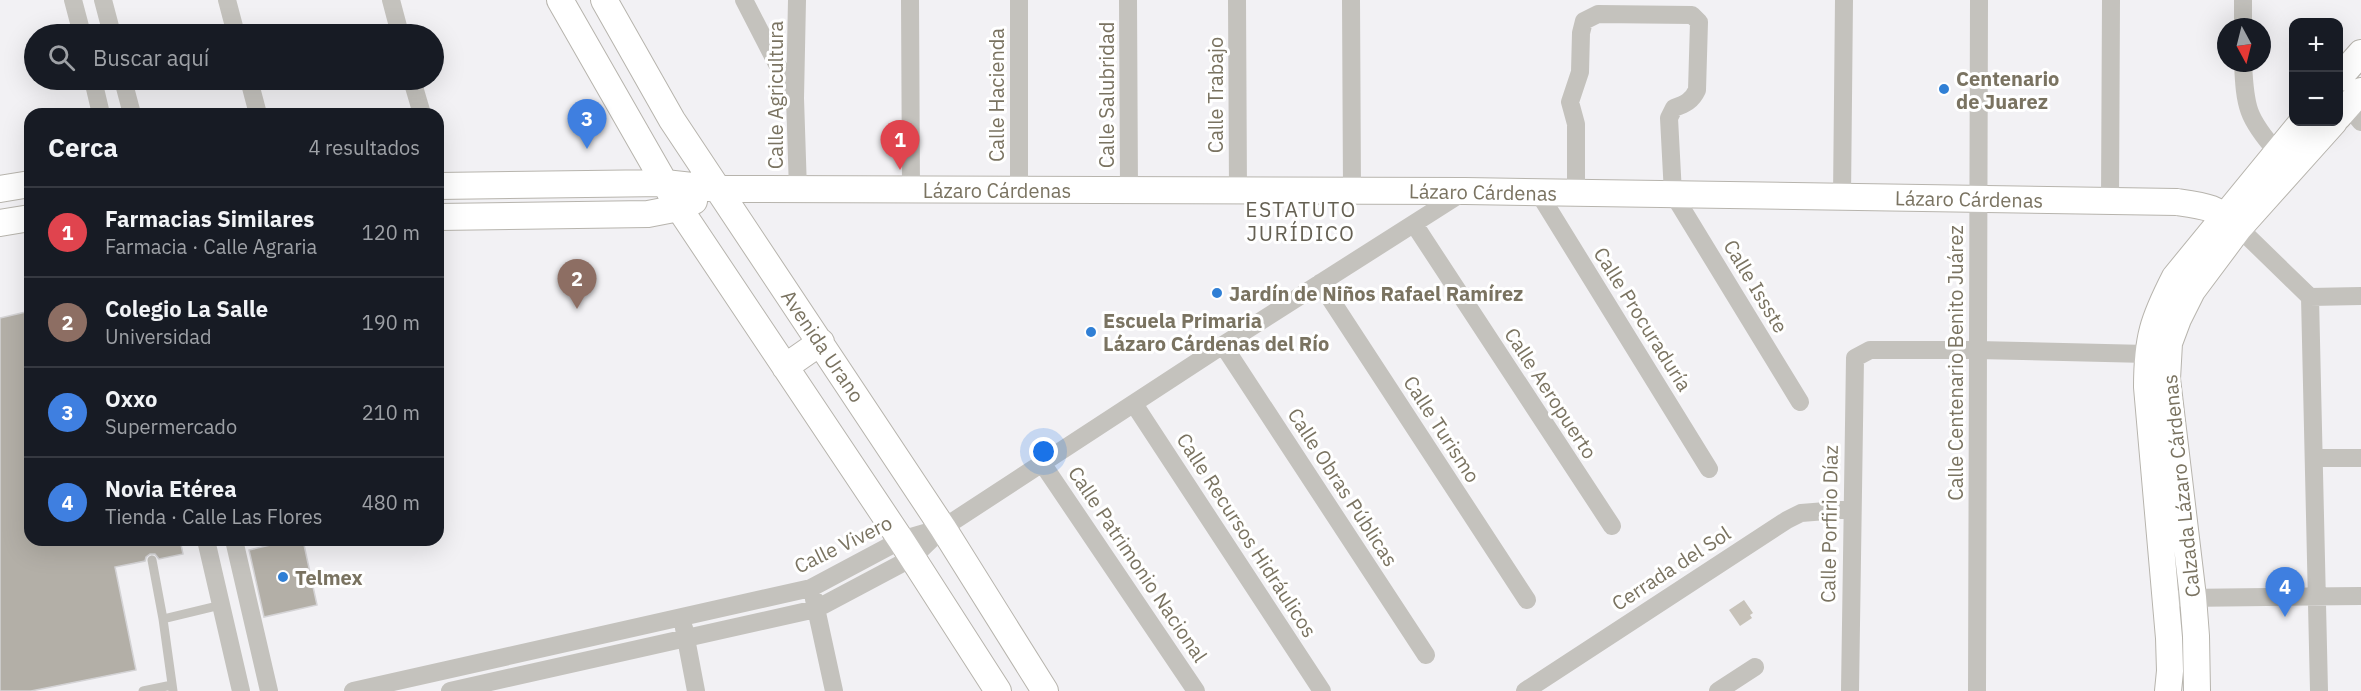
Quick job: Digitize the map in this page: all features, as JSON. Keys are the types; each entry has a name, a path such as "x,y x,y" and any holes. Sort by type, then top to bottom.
{"street":[{"path":"73,0 79,24"},
{"path":"103,0 109,24"},
{"path":"227,0 233,24"},
{"path":"391,0 397,24"},
{"path":"560,0 679,208 907,549 998,691"},
{"name":"Avenida Urano","path":"604,0 672,120 943,528 1044,691"},
{"path":"744,0 795,98"},
{"name":"Calle Agricultura","path":"797,0 795,98 798,190"},
{"path":"910,0 911,190"},
{"name":"Calle Hacienda","path":"1019,0 1019,190"},
{"name":"Calle Salubridad","path":"1128,0 1129,190"},
{"name":"Calle Trabajo","path":"1237,0 1238,191"},
{"path":"1351,0 1352,191"},
{"path":"1842,197 1844,0"},
{"name":"Calle Centenario Benito Juárez","path":"1977,691 1979,0"},
{"path":"2110,201 2111,0"},
{"path":"2243,0 2243,18"},
{"path":"1576,193 1576,124 1570,102 1580,72 1581,33 1584,21 1598,14 1692,15 1699,22 1697,90 1694,98 1674,108 1669,117 1673,194"},
{"path":"2343,73 2361,53"},
{"path":"2243,72 2245,101 2258,130 2277,152"},
{"path":"95,90 100,108"},
{"path":"126,90 130,108"},
{"path":"252,90 256,108"},
{"path":"415,90 420,108"},
{"name":"Calzada Lázaro Cárdenas","path":"2168,691 2170,671 2147,387 2147,354 2153,324 2175,277 2349,111"},
{"name":"Calzada Lázaro Cárdenas","path":"2197,691 2193,597 2168,379 2169,343 2192,291 2232,221 2277,152 2299,126"},
{"name":"Lázaro Cárdenas","path":"444,182 665,183 719,189 798,190 1465,191 2177,202 2204,206 2232,221"},
{"path":"0,189 24,185"},
{"path":"444,217 648,214 679,208 719,189"},
{"name":"Calle Vivero","path":"450,691 816,609 1465,191"},
{"name":"Calle Procuraduría","path":"1538,192 1709,470"},
{"name":"Calle Issste","path":"1673,194 1800,402"},
{"path":"0,223 24,219"},
{"path":"2232,221 2310,297 2319,691"},
{"name":"Calle Aeropuerto","path":"1414,224 1612,526"},
{"name":"Calle Turismo","path":"1320,283 1527,600"},
{"path":"2310,297 2361,296"},
{"path":"785,367 821,342"},
{"name":"Calle Obras Públicas","path":"1223,345 1426,655"},
{"name":"Calle Porfirio Díaz","path":"1850,691 1855,358 1870,350 1977,350"},
{"path":"1977,350 2147,354"},
{"name":"Calle Recursos Hidráulicos","path":"1134,404 1322,691"},
{"path":"2314,458 2361,458"},
{"name":"Calle Patrimonio Nacional","path":"1041,463 1196,691"},
{"name":"Cerrada del Sol","path":"1525,691 1787,520 1801,513 1851,509"},
{"path":"207,546 242,691"},
{"path":"235,546 269,691"},
{"name":"Calle Vivero","path":"353,691 811,588 907,549"},
{"path":"811,588 834,691"},
{"path":"2165,599 2361,596"},
{"path":"682,617 696,691"},
{"path":"559,645 565,665"},
{"path":"479,663 483,683"},
{"path":"1718,691 1755,667"}],"lane":[{"path":"143,691 173,688 152,560"},
{"path":"163,619 221,605"}],"shaded area":[{"path":"1744,600 1753,613 1750,615 1752,618 1740,626 1729,610"}],"building":[{"path":"24,312 24,546 181,546 183,554 159,559 155,554 150,554 145,561 115,567 136,670 31,691 0,691 0,318"},
{"name":"Telmex","path":"266,546 304,546 317,605 264,617 249,550"}],"place":[{"name":"Centenario de Juarez","path":"1944,89"},
{"name":"Oxxo","path":"587,149"},
{"name":"Farmacias Similares","path":"900,170"},
{"name":"Jardín de Niños Rafael Ramírez","path":"1217,293"},
{"name":"Colegio La Salle","path":"577,309"},
{"name":"Escuela Primaria Lázaro Cárdenas del Río","path":"1091,332"},
{"name":"Telmex","path":"283,577"},
{"name":"Novia Etérea","path":"2285,617"}],"district":[{"name":"ESTATUTO JURÍDICO","path":"1301,221"}]}
